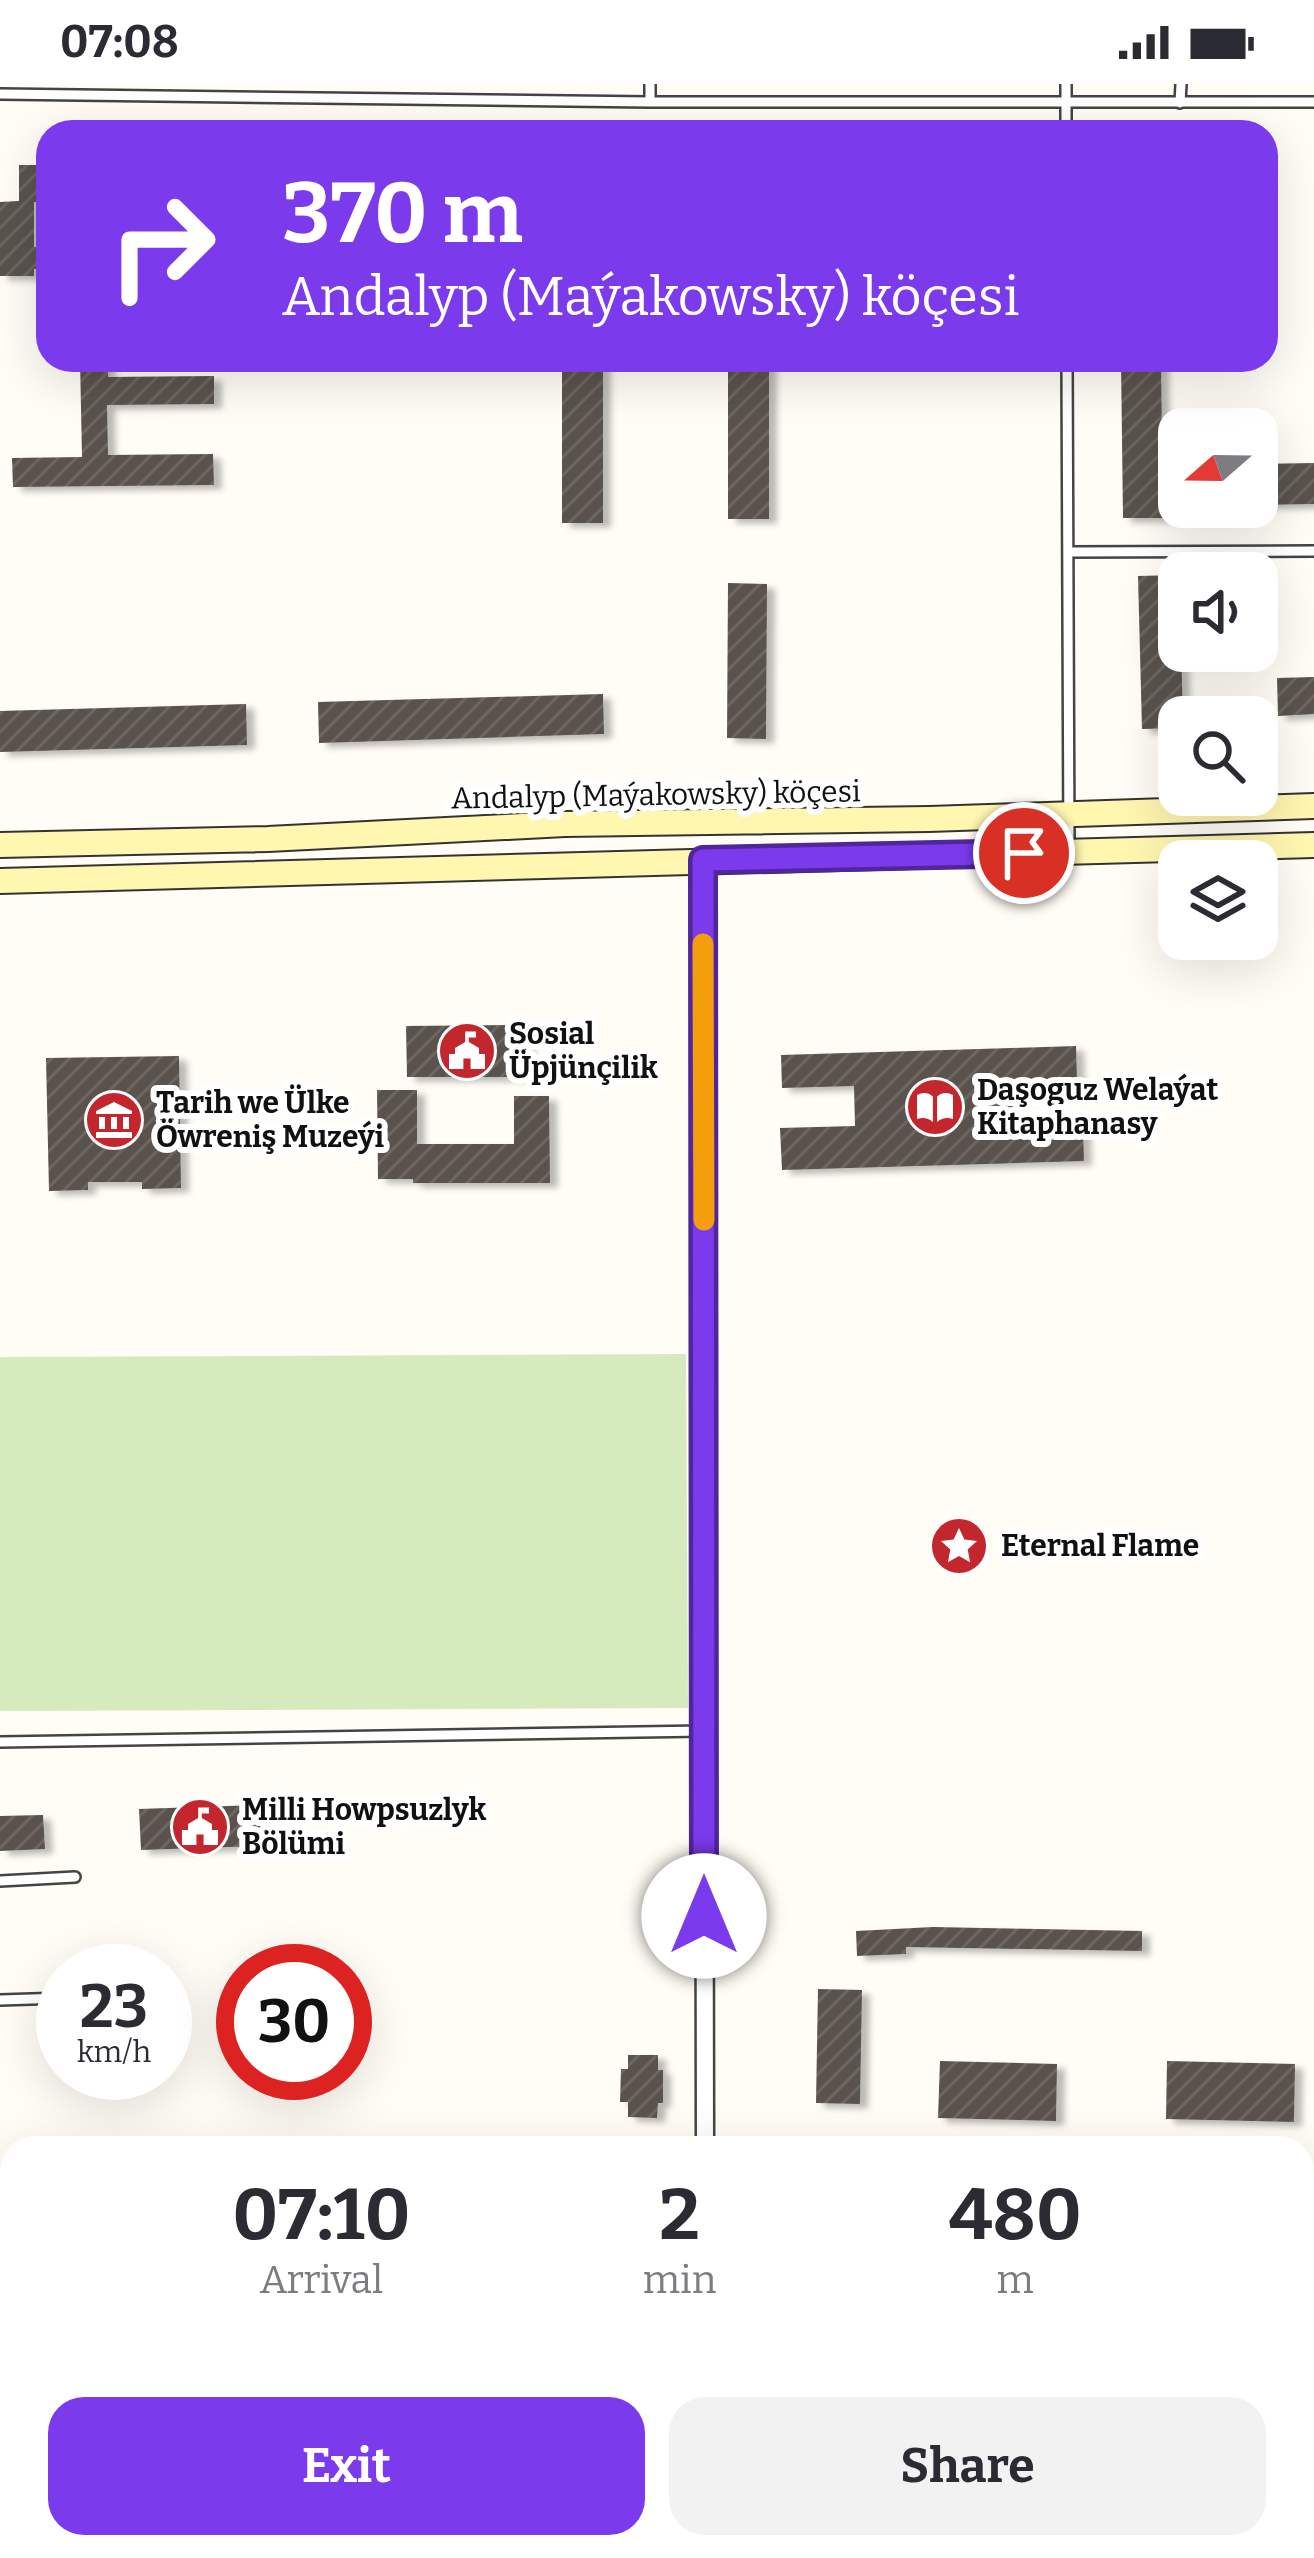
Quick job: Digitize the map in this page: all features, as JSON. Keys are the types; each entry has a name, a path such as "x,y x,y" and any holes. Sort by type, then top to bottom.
{"main road":[{"name":"Andalyp (Maýakowsky) köçesi","path":"0,845 268,839 565,824 1314,806"},
{"path":"0,881 1314,845"}],"street":[{"path":"703,860 705,2136"}],"lane":[{"path":"650,84 650,102"},
{"path":"1066,84 1066,120"},
{"path":"1180,84 1180,104"},
{"path":"0,94 650,102 1314,102"},
{"path":"1067,372 1069,851"},
{"path":"1068,552 1314,551"},
{"path":"0,1742 704,1731"},
{"path":"0,1881 76,1877"},
{"path":"0,2000 36,1998"}],"green space":[{"path":"686,1354 688,1708 0,1711 0,1357"}],"building":[{"path":"19,165 36,165 34,276 0,276 0,202 19,201"},
{"path":"80,372 108,372 108,377 214,376 214,404 107,405 108,455 213,454 214,485 13,487 12,458 82,457"},
{"path":"562,372 603,372 603,523 562,523"},
{"path":"728,372 769,372 769,519 728,519"},
{"path":"1121,372 1161,372 1158,518 1123,518"},
{"path":"1314,463 1314,504 1278,505 1278,464"},
{"path":"1138,576 1158,576 1158,672 1182,672 1182,696 1158,696 1158,729 1142,729"},
{"path":"728,583 767,584 766,739 727,738"},
{"path":"1314,677 1314,714 1278,716 1277,678"},
{"path":"603,694 604,734 319,743 318,702"},
{"path":"246,704 247,745 0,752 0,711"},
{"name":"Sosial Üpjünçilik","path":"527,1025 527,1077 407,1077 406,1026"},
{"name":"Daşoguz Welaýat Kitaphanasy","path":"1076,1046 1077,1080 1016,1082 1017,1129 1083,1127 1084,1161 782,1170 780,1128 855,1126 854,1086 782,1088 781,1055"},
{"name":"Tarih we Ülke Öwreniş Muzeýi","path":"179,1056 181,1188 88,1182 88,1190 49,1191 46,1058"},
{"path":"377,1090 417,1090 417,1144 514,1144 514,1096 549,1096 550,1183 378,1179"},
{"name":"Milli Howpsuzlyk Bölümi","path":"259,1805 261,1846 141,1850 139,1809"},
{"path":"43,1815 45,1849 0,1851 0,1816"},
{"path":"933,1927 1142,1931 1142,1951 906,1947 906,1954 857,1956 856,1931"},
{"path":"818,1989 862,1990 860,2104 816,2103"},
{"path":"628,2055 658,2055 663,2103 658,2103 657,2118 628,2117 628,2102 620,2102 621,2069 628,2069"},
{"path":"940,2061 1057,2064 1056,2121 938,2118"},
{"path":"1167,2061 1295,2064 1294,2122 1166,2119"}],"slow traffic":[{"path":"703,944 704,1220"}],"place":[{"name":"Sosial Üpjünçilik","path":"467,1051"},
{"name":"Daşoguz Welaýat Kitaphanasy","path":"935,1107"},
{"name":"Tarih we Ülke Öwreniş Muzeýi","path":"114,1120"},
{"name":"Eternal Flame","path":"959,1546"},
{"name":"Milli Howpsuzlyk Bölümi","path":"200,1827"}],"route":[{"path":"704,1916 703,860 1024,853"}]}
